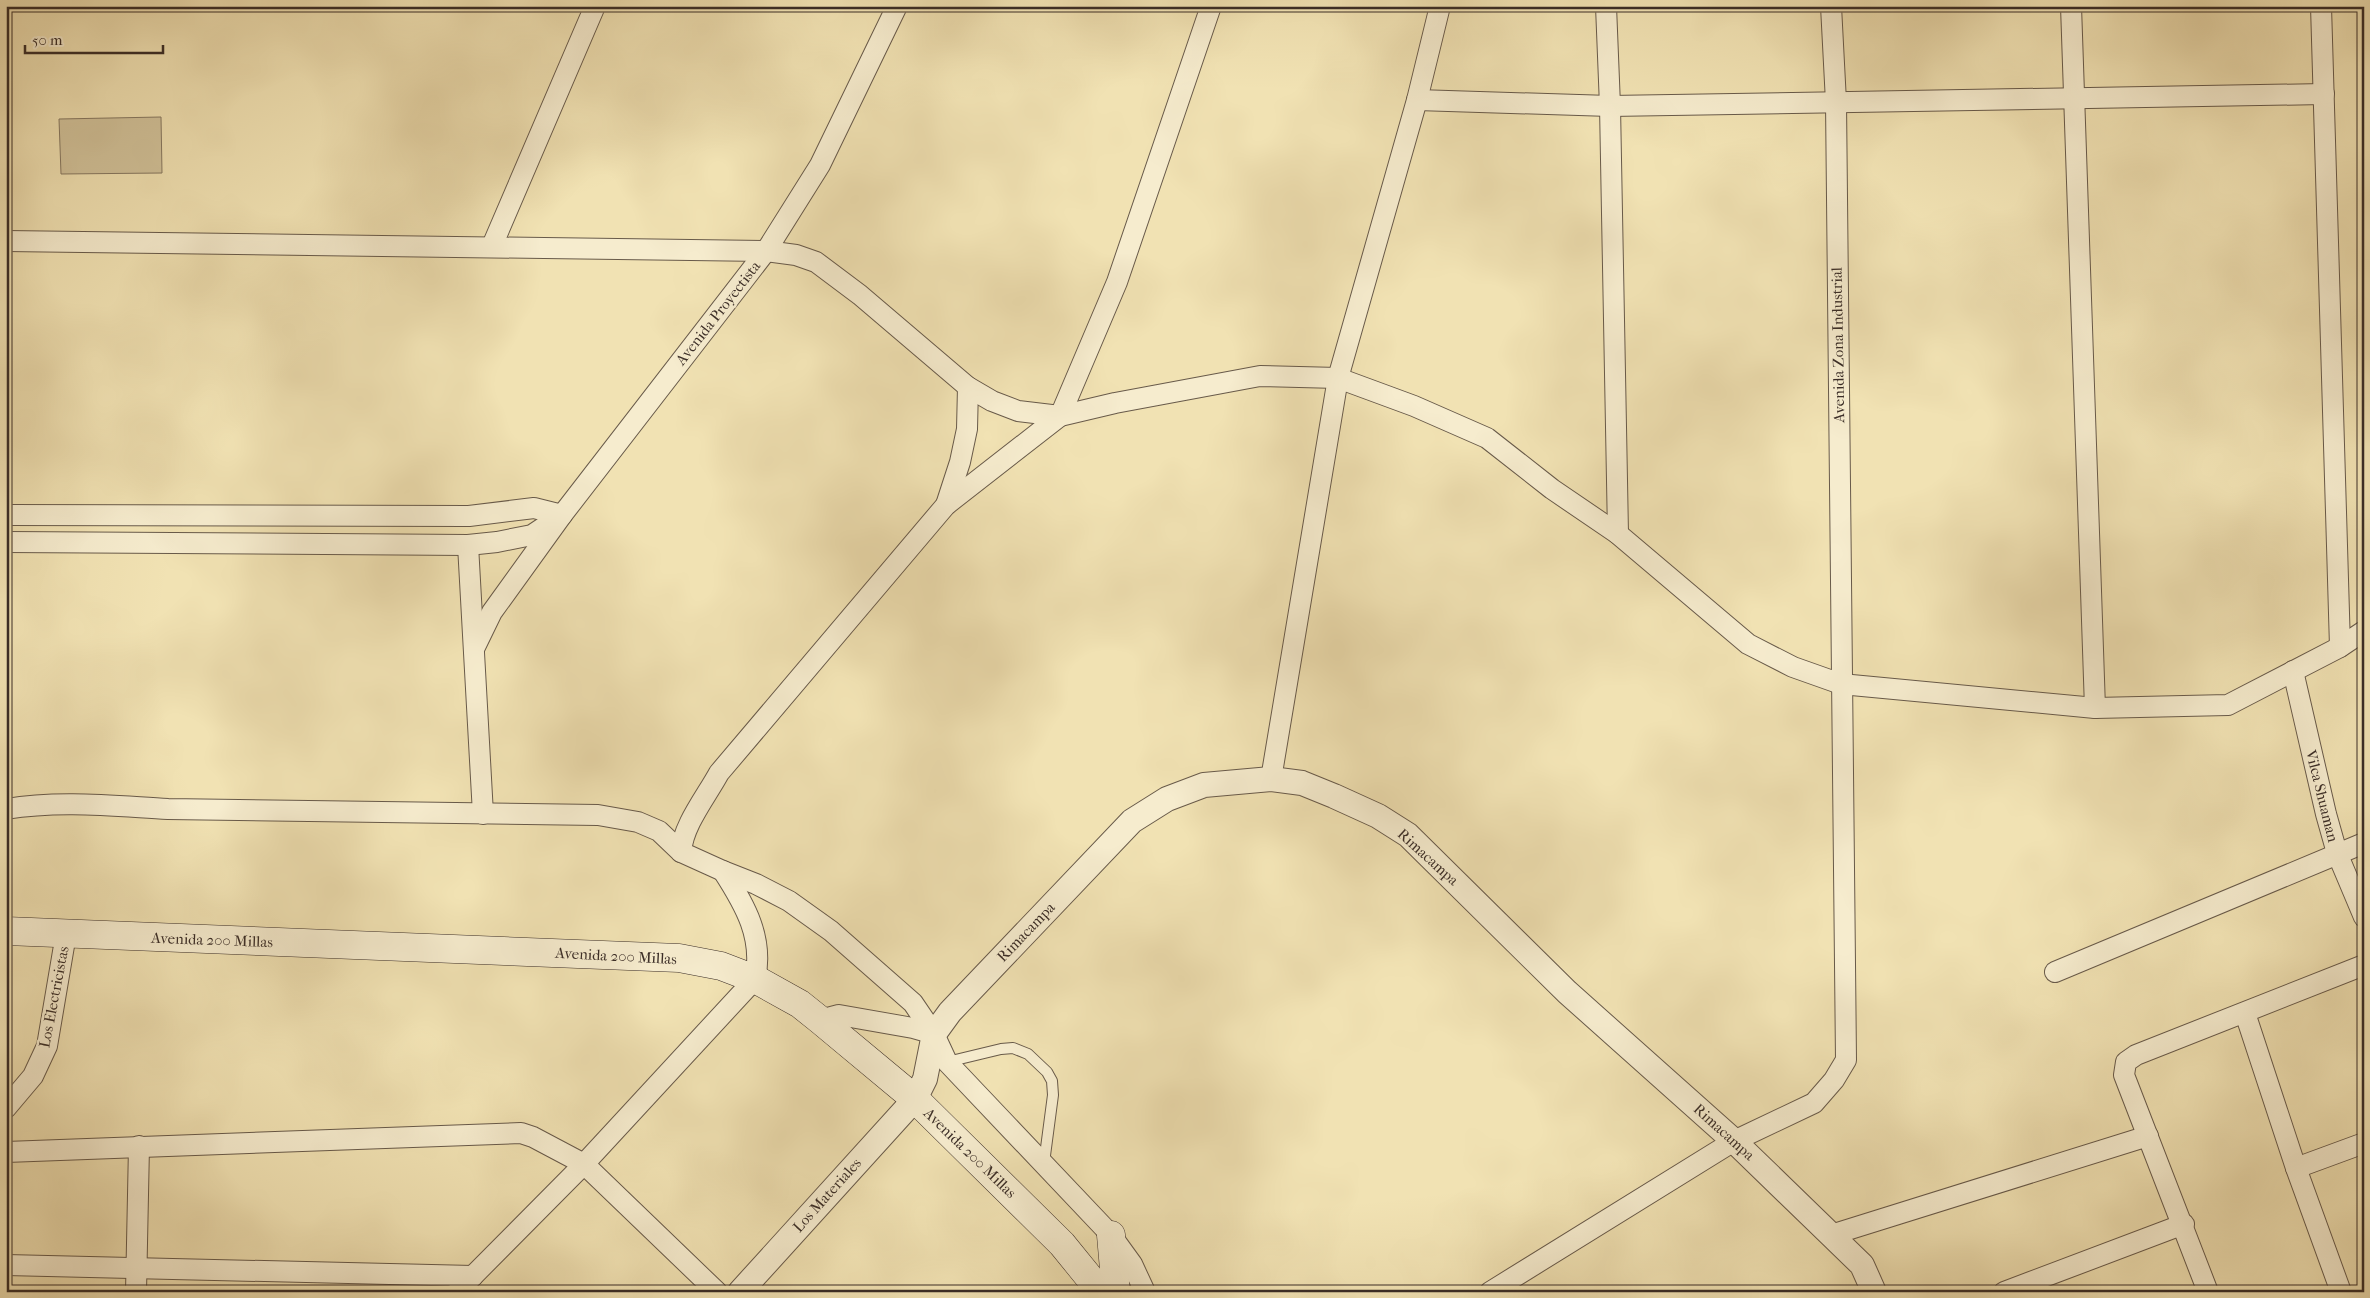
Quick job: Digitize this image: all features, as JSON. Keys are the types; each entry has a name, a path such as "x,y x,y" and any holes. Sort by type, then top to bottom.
{"main road":[{"name":"Avenida 200 Millas","path":"6,931 679,958 721,966 755,979 800,1004 915,1098 1062,1244 1099,1290"},
{"path":"1099,1290 1111,1235"}],"street":[{"path":"492,246 595,6"},
{"name":"Avenida Proyectista","path":"6,542 468,545 497,542 532,535 562,515 766,251 820,165 897,6"},
{"path":"681,852 682,843 688,830 719,774 946,505 1060,416 1117,282 1211,6"},
{"path":"1271,779 1338,378 1417,100 1440,6"},
{"path":"1606,6 1610,106 1618,534"},
{"name":"Avenida Zona Industrial","path":"1490,1292 1734,1141 1814,1103 1834,1080 1846,1060 1836,102 1831,6"},
{"path":"2071,6 2076,98 2095,708"},
{"path":"2320,6 2340,647"},
{"path":"1417,100 1610,106 2324,94"},
{"path":"6,241 766,251 796,255 816,262 860,295 968,387 992,401 1018,411 1060,416 1115,403 1260,376 1338,378 1414,406 1487,438 1552,489 1618,534 1748,644 1793,667 1841,684 2095,708 2228,705 2340,647 2364,631"},
{"path":"946,505 960,462 967,429 968,387"},
{"path":"6,515 469,516 534,508 562,515 492,612 474,649"},
{"path":"468,545 484,814"},
{"name":"Vilca Shuaman","path":"2293,671 2314,768 2337,853 2364,917"},
{"name":"Rimacampa","path":"915,1098 925,1079 934,1034 957,1003 1132,821 1167,799 1204,785 1271,779 1302,783 1378,816 1408,835 1567,992 1734,1141 1862,1265 1874,1292"},
{"path":"6,809 76,803 168,809 598,815 638,822 659,831 681,852 789,900 831,931 913,1003 934,1034 947,1062 1111,1235 1132,1264 1145,1292"},
{"path":"2055,972 2364,843"},
{"path":"457,1292 584,1164 755,979 759,961 749,917 723,872"},
{"name":"Los Electricistas","path":"6,1108 33,1076 47,1046 66,934"},
{"path":"2208,1292 2184,1224 2124,1075 2126,1062 2136,1055 2364,965"},
{"path":"2245,1013 2296,1168 2341,1292"},
{"path":"820,1020 839,1015 914,1028 934,1034"},
{"name":"Los Materiales","path":"740,1292 915,1098"},
{"path":"6,1152 521,1133 533,1137 584,1164 717,1292"},
{"path":"1831,1235 2148,1136"},
{"path":"2296,1168 2364,1143"},
{"path":"136,1292 139,1146"},
{"path":"2004,1292 2184,1224"},
{"path":"6,1265 473,1276"}],"lane":[{"path":"947,1062 1001,1048 1013,1048 1028,1054 1047,1072 1052,1081 1053,1095 1044,1164"}],"shaded area":[{"path":"161,117 162,173 61,174 59,119"}]}
